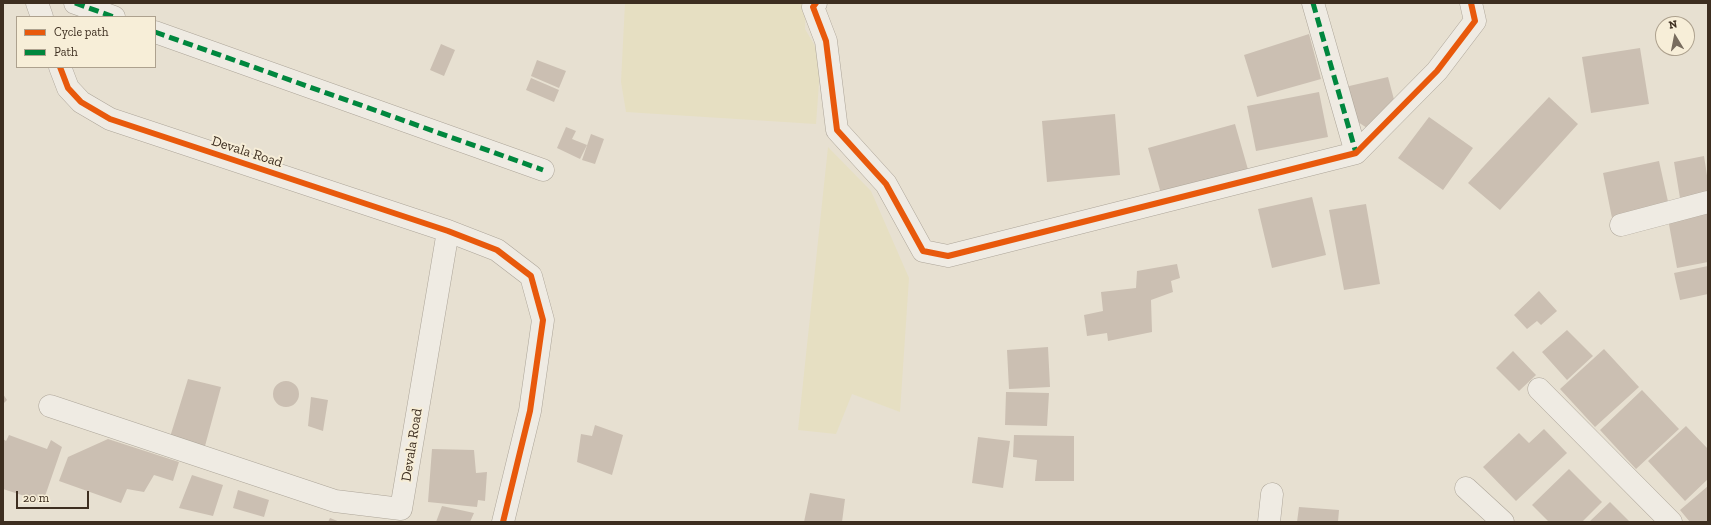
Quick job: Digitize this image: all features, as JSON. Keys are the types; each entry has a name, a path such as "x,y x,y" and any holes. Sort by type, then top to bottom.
{"street":[{"path":"37,3 42,16"},
{"path":"75,3 111,16"},
{"path":"816,3 813,7 826,41 837,130 886,184 923,251 948,256 1356,153 1437,71 1474,21 1471,3"},
{"path":"1313,3 1356,153"},
{"path":"156,32 543,170"},
{"name":"Devala Road","path":"50,406 335,501 401,509 448,231 110,119 81,102 68,88 60,68"},
{"path":"1621,225 1708,202"},
{"path":"448,231 497,250 531,276 542,320 530,411 503,522"},
{"path":"1539,389 1671,522"},
{"path":"1466,488 1503,522"},
{"path":"1269,522 1272,494"}],"shaded area":[{"path":"625,3 806,3 805,29 821,56 816,124 626,112 621,82"},
{"path":"828,147 871,191 909,278 900,412 852,394 836,434 798,430"}],"building":[{"path":"1309,34 1321,79 1257,97 1244,55"},
{"path":"441,44 455,50 444,76 430,70"},
{"path":"1640,48 1649,104 1591,113 1582,57"},
{"path":"537,60 566,71 559,88 531,76"},
{"path":"1388,77 1396,107 1373,132 1358,122 1345,87"},
{"path":"531,78 559,90 554,102 526,90"},
{"path":"1319,92 1328,137 1256,151 1247,106"},
{"path":"1549,97 1578,124 1500,210 1468,183"},
{"path":"1115,114 1120,175 1047,182 1042,121"},
{"path":"1429,117 1473,148 1443,190 1398,158"},
{"path":"1235,124 1249,173 1162,197 1148,148"},
{"path":"566,127 576,131 572,139 587,145 580,159 557,148"},
{"path":"591,134 604,139 595,164 582,160"},
{"path":"1704,156 1708,193 1680,198 1674,162"},
{"path":"1659,161 1669,206 1612,218 1603,173"},
{"path":"1312,197 1326,255 1272,268 1258,209"},
{"path":"1366,204 1380,284 1344,290 1329,210"},
{"path":"1708,212 1708,262 1677,268 1668,219"},
{"path":"1177,264 1180,278 1171,281 1173,292 1151,300 1152,332 1108,341 1107,333 1087,336 1084,315 1103,311 1101,292 1136,288 1137,271"},
{"path":"1708,266 1708,294 1680,300 1674,273"},
{"path":"1539,291 1557,311 1541,325 1537,321 1527,329 1514,315"},
{"path":"1567,330 1593,356 1567,380 1542,352"},
{"path":"1048,347 1050,387 1009,389 1007,350"},
{"path":"1604,349 1639,387 1595,427 1560,389"},
{"path":"1513,351 1536,375 1519,391 1496,368"},
{"path":"188,379 221,387 205,446 170,437"},
{"path":"286,381 296,384 299,394 296,404 286,407 276,404 273,394 276,384"},
{"path":"1642,390 1679,429 1636,469 1600,430"},
{"path":"1006,392 1049,393 1047,426 1005,425"},
{"path":"3,394 7,400 3,404"},
{"path":"311,397 328,400 323,431 308,426"},
{"path":"595,425 623,435 612,475 577,462 581,434 592,436"},
{"path":"1686,426 1708,449 1708,479 1685,501 1648,461"},
{"path":"1544,429 1567,453 1516,501 1483,467 1519,433 1529,443"},
{"path":"9,435 47,449 51,440 62,447 43,502 3,489 3,439 6,441"},
{"path":"1014,435 1074,436 1074,481 1035,481 1037,460 1013,457"},
{"path":"978,437 1010,441 1003,488 972,483"},
{"path":"108,439 179,462 173,481 154,475 144,492 127,489 121,503 59,481 68,457"},
{"path":"432,449 474,450 476,473 487,472 485,501 478,500 477,507 428,502"},
{"path":"1569,469 1602,502 1582,522 1549,522 1532,505"},
{"path":"192,475 223,485 213,516 179,508"},
{"path":"1708,486 1708,522 1690,522 1680,510"},
{"path":"238,490 269,500 264,517 233,508"},
{"path":"810,493 845,499 842,522 804,522"},
{"path":"1610,502 1630,522 1589,522"},
{"path":"442,506 474,513 470,522 436,522"},
{"path":"1299,507 1339,510 1338,522 1297,522"},
{"path":"330,518 340,522 328,522"}],"marked path":[{"path":"75,3 111,16"},
{"path":"1313,3 1356,153"},
{"path":"156,32 543,170"}],"cycle path":[{"path":"816,3 813,7 826,41 837,130 886,184 923,251 948,256 1356,153 1437,71 1475,21 1471,3"},
{"path":"60,68 68,88 81,102 110,119 448,231 497,250 531,276 543,320 530,411 503,522"}]}
